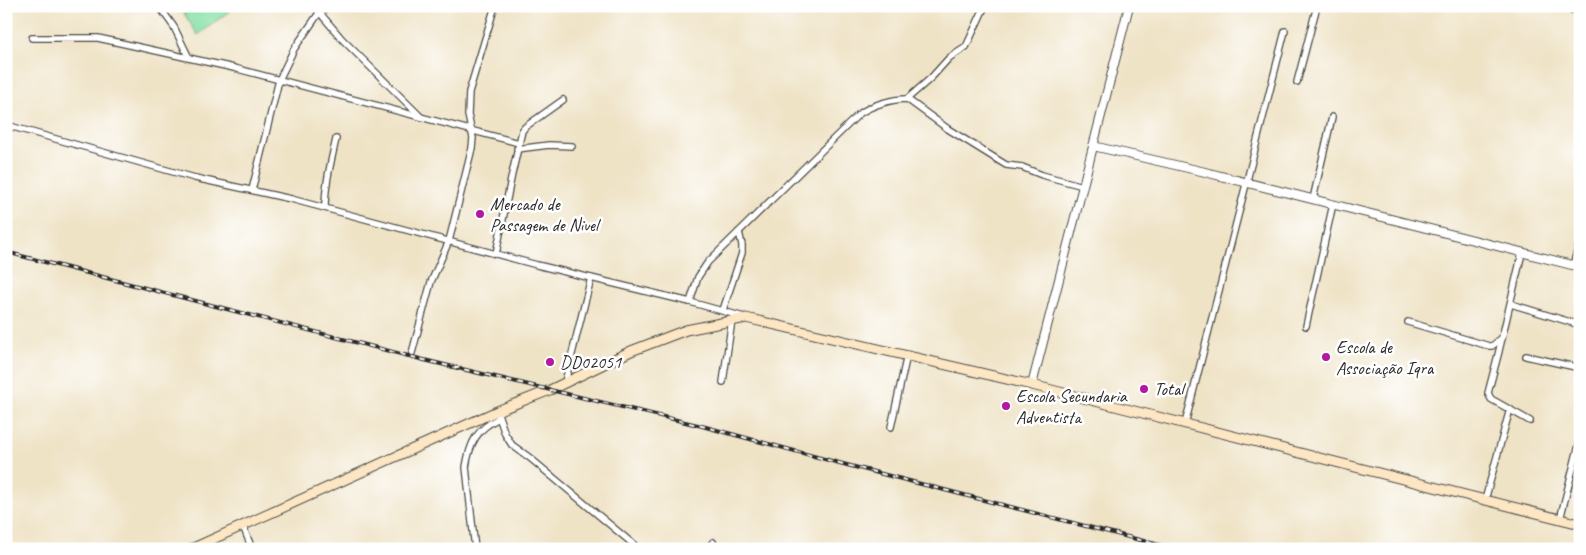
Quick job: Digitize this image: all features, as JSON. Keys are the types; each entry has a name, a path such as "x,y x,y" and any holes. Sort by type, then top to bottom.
{"main road":[{"path":"192,549 292,502 498,415 632,350 686,330 746,318 1032,385 1580,524"}],"street":[{"path":"160,6 174,27 189,58"},
{"path":"314,6 356,54 422,117"},
{"path":"252,190 279,80 294,49 319,13 329,6"},
{"path":"412,353 431,282 449,241 472,148 468,115 469,92 495,6"},
{"path":"690,302 698,278 708,262 859,114 866,109 887,102 907,99 931,78 949,58 966,47 985,6"},
{"path":"1032,385 1129,6"},
{"path":"1297,82 1317,6"},
{"path":"1558,6 1580,12"},
{"path":"1185,424 1286,31"},
{"path":"32,38 98,38 234,68 471,130 518,146 549,144 572,146"},
{"path":"907,99 948,129 1006,165 1022,167 1042,175 1083,186"},
{"path":"496,254 518,146 525,126 562,100"},
{"path":"1313,200 1332,117"},
{"path":"6,125 194,178 325,208 496,254 723,310 746,318"},
{"path":"325,208 327,178 336,139"},
{"path":"1093,146 1333,204 1576,266 1580,240"},
{"path":"1306,326 1333,204"},
{"path":"723,310 742,253 739,232"},
{"path":"1522,253 1488,393 1491,399 1530,421"},
{"path":"565,382 591,278"},
{"path":"1511,304 1580,325"},
{"path":"723,382 732,320"},
{"path":"1408,322 1489,346 1492,346 1502,338"},
{"path":"891,427 908,355"},
{"path":"1526,356 1580,368"},
{"path":"1486,500 1510,409"},
{"path":"475,549 466,467 467,459 478,434 485,425 498,415 512,446 530,458 639,549"},
{"path":"1560,519 1580,441"},
{"path":"243,526 252,549"},
{"path":"707,549 713,542"}],"green space":[{"path":"179,6 236,6 198,35"}],"railway":[{"path":"6,252 424,360 702,426 1175,549"}],"place":[{"name":"Mercado de Passagem de Nivel","path":"480,214"},
{"name":"Escola de Associação Iqra","path":"1326,357"},
{"name":"DD02051","path":"550,362"},
{"name":"Total","path":"1144,389"},
{"name":"Escola Secundaria Adventista","path":"1006,406"}]}
